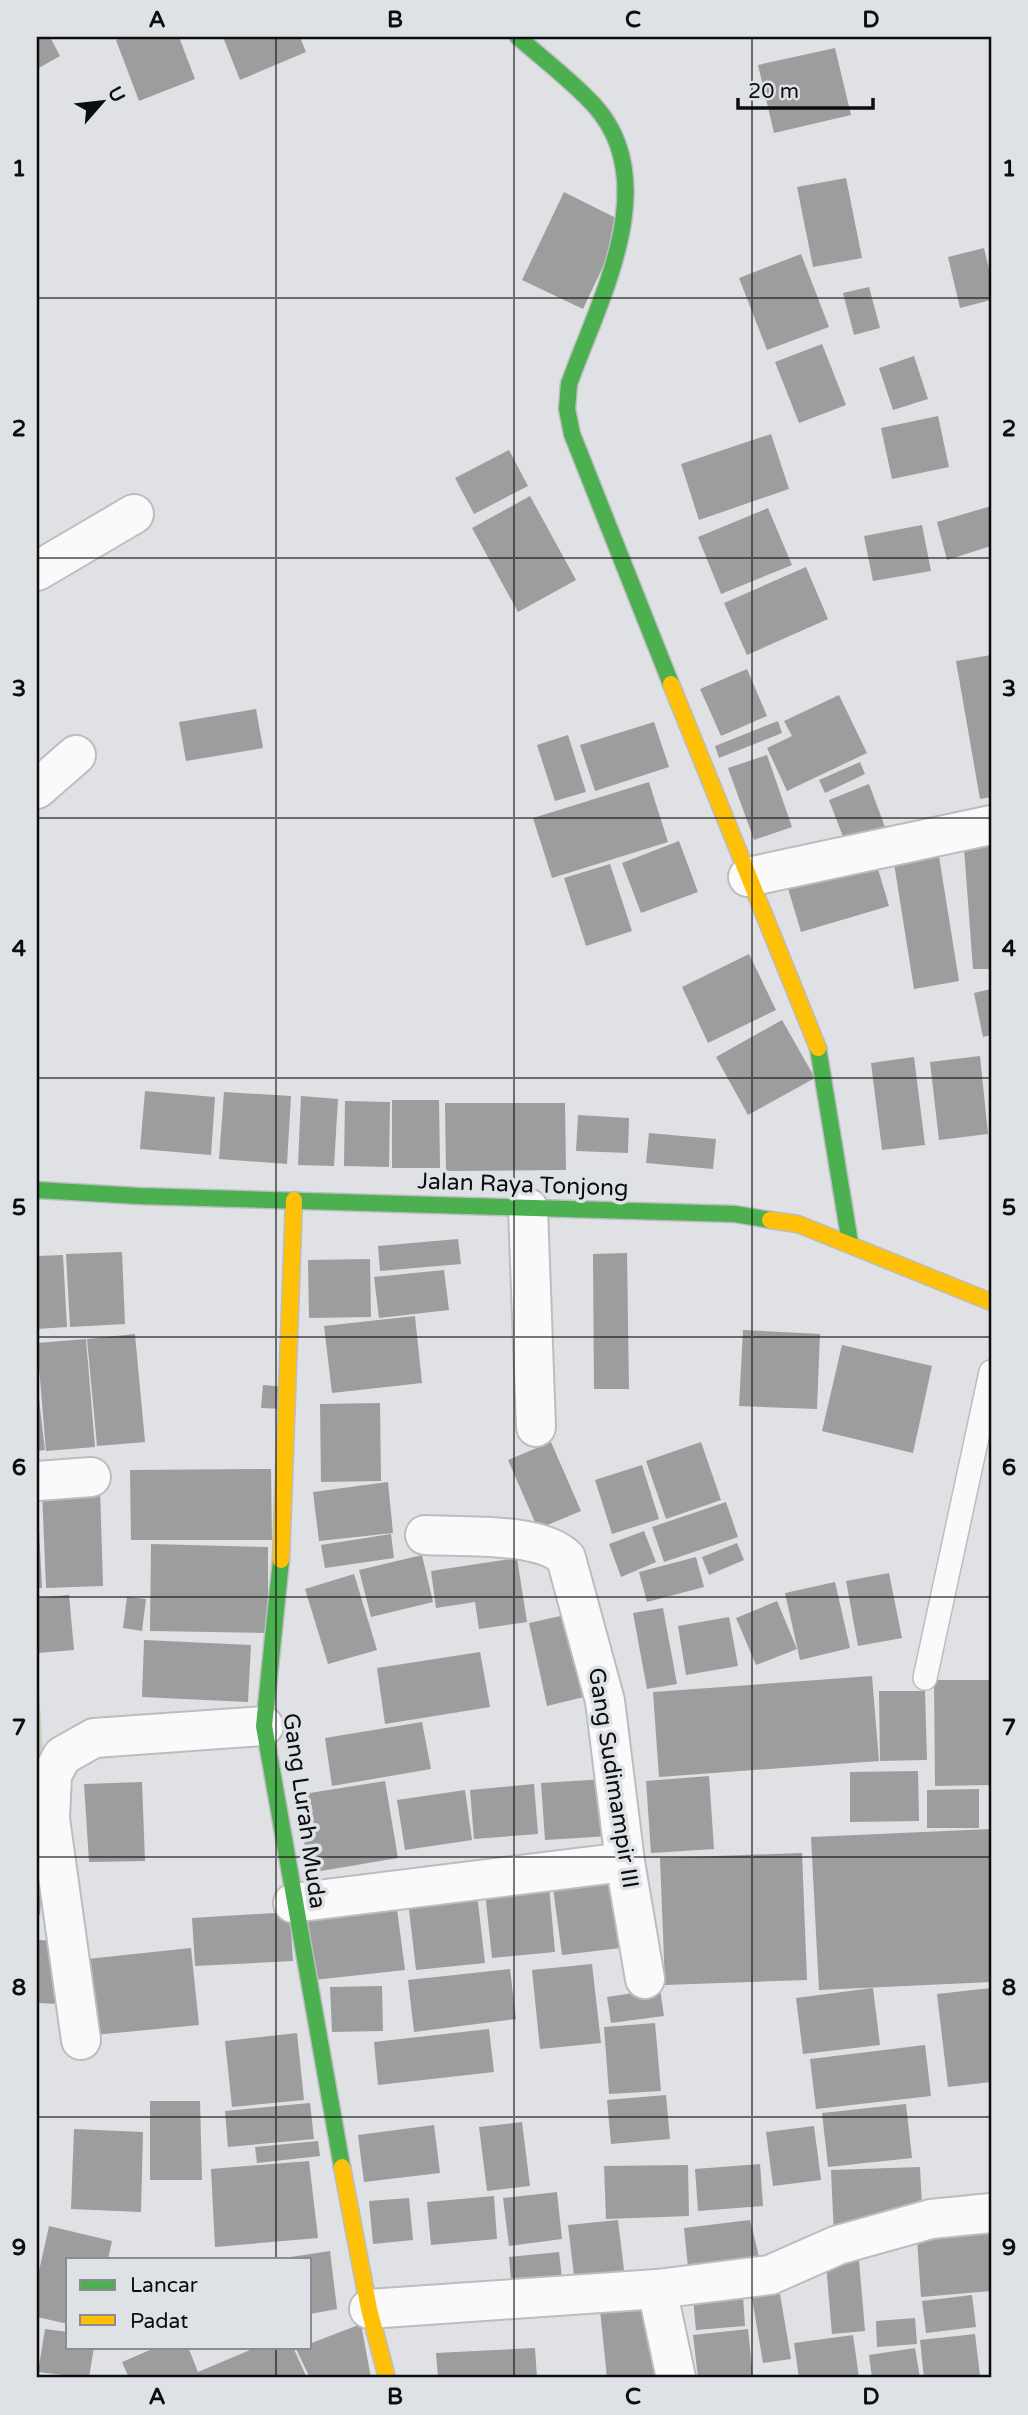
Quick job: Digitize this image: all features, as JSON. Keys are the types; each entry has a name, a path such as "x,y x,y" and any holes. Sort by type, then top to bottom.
{"street":[{"path":"518,37 595,106 612,131 624,164 628,201 623,233 569,384 567,409 577,447 748,877 816,1037 850,1243"},
{"path":"37,571 134,513"},
{"path":"37,789 76,755"},
{"path":"748,877 991,825"},
{"name":"Jalan Raya Tonjong","path":"42,1195 735,1214 798,1224 991,1302"},
{"name":"Gang Lurah Muda","path":"294,1200 282,1545 264,1726 293,1903 369,2309 387,2378"},
{"path":"528,1208 536,1427"},
{"path":"37,1481 91,1477"},
{"name":"Gang Sudimampir III","path":"425,1535 510,1539 557,1548 566,1558 605,1701 625,1862 645,1979"},
{"path":"81,2040 50,1819 51,1775 62,1756 94,1738 264,1726"},
{"path":"293,1903 625,1862"},
{"path":"369,2309 657,2289 770,2275 838,2245 932,2219 991,2213"},
{"path":"657,2289 676,2378"}],"lane":[{"path":"925,1678 991,1372"}],"green space":[{"path":"37,1660 45,1783 37,1783"}],"building":[{"path":"37,37 50,37 60,56 37,69"},
{"path":"124,37 179,37 195,79 139,101 116,40"},
{"path":"223,37 300,37 306,52 240,80"},
{"path":"835,48 851,115 774,133 758,65"},
{"path":"846,178 862,258 813,267 797,187"},
{"path":"564,192 624,222 583,309 522,280"},
{"path":"984,248 991,277 991,300 960,308 948,257"},
{"path":"801,254 829,327 767,350 739,278"},
{"path":"869,287 880,328 854,335 843,293"},
{"path":"822,344 846,405 799,423 775,362"},
{"path":"914,356 928,399 893,410 879,368"},
{"path":"938,416 949,467 892,479 881,428"},
{"path":"771,434 789,489 699,520 681,464"},
{"path":"509,450 528,486 474,514 455,478"},
{"path":"530,496 576,580 518,612 472,528"},
{"path":"991,506 991,546 947,560 937,522"},
{"path":"768,508 792,565 721,594 698,537"},
{"path":"922,525 931,571 873,581 864,536"},
{"path":"806,567 828,619 747,655 724,603"},
{"path":"991,655 991,797 980,799 956,661"},
{"path":"747,669 767,716 721,736 700,689"},
{"path":"839,695 867,753 787,791 767,748 792,736 784,721"},
{"path":"256,709 263,748 186,761 179,722"},
{"path":"778,721 782,733 719,758 715,746"},
{"path":"654,722 669,767 595,791 580,745"},
{"path":"568,735 586,792 555,801 537,745"},
{"path":"767,755 792,827 754,840 728,768"},
{"path":"860,762 865,774 825,793 819,780"},
{"path":"649,782 668,842 552,878 533,818"},
{"path":"869,784 888,835 848,850 829,800"},
{"path":"990,833 991,969 973,969 963,835"},
{"path":"679,841 698,892 641,913 622,863"},
{"path":"937,844 959,981 914,989 892,851"},
{"path":"875,859 889,906 801,932 787,885"},
{"path":"610,864 632,931 586,946 564,878"},
{"path":"749,954 776,1010 708,1043 682,987"},
{"path":"991,989 991,1035 983,1037 974,993"},
{"path":"782,1020 815,1078 748,1115 716,1057"},
{"path":"980,1056 988,1134 939,1140 930,1062"},
{"path":"914,1057 925,1145 882,1150 871,1063"},
{"path":"145,1091 215,1097 211,1155 140,1149"},
{"path":"224,1092 291,1096 287,1164 219,1159"},
{"path":"301,1096 338,1099 334,1166 298,1165"},
{"path":"392,1100 439,1100 440,1168 392,1168"},
{"path":"345,1101 390,1102 389,1167 344,1166"},
{"path":"445,1103 565,1103 566,1170 446,1171"},
{"path":"578,1115 629,1118 628,1153 576,1151"},
{"path":"649,1133 716,1139 713,1169 646,1163"},
{"path":"458,1239 461,1264 380,1271 378,1246"},
{"path":"122,1252 125,1324 70,1327 66,1254"},
{"path":"627,1253 629,1389 594,1389 593,1254"},
{"path":"63,1255 67,1327 37,1329 37,1256"},
{"path":"370,1259 371,1317 309,1318 308,1260"},
{"path":"444,1270 449,1310 379,1318 374,1277"},
{"path":"415,1316 422,1383 332,1393 324,1326"},
{"path":"743,1330 820,1334 817,1409 739,1406"},
{"path":"135,1334 145,1442 97,1446 87,1339"},
{"path":"86,1339 95,1447 46,1451 37,1343"},
{"path":"842,1345 932,1366 913,1453 822,1431"},
{"path":"37,1382 45,1450 37,1451"},
{"path":"263,1385 286,1387 286,1409 261,1408"},
{"path":"380,1403 381,1481 321,1482 320,1404"},
{"path":"551,1442 581,1511 538,1529 508,1460"},
{"path":"701,1442 721,1500 666,1519 646,1461"},
{"path":"642,1465 659,1519 612,1534 595,1480"},
{"path":"271,1469 272,1540 131,1540 130,1470"},
{"path":"388,1482 393,1533 319,1541 313,1492"},
{"path":"100,1490 103,1586 46,1588 42,1491"},
{"path":"726,1502 738,1537 664,1562 652,1527"},
{"path":"39,1529 42,1588 37,1588"},
{"path":"644,1531 656,1562 621,1577 609,1544"},
{"path":"391,1534 394,1558 325,1568 321,1545"},
{"path":"737,1543 744,1560 709,1575 702,1557"},
{"path":"151,1544 268,1547 268,1633 150,1631"},
{"path":"422,1555 433,1602 371,1617 359,1570"},
{"path":"696,1557 704,1587 647,1602 639,1572"},
{"path":"517,1558 527,1622 479,1629 475,1602 436,1608 431,1571"},
{"path":"889,1573 902,1638 858,1646 846,1581"},
{"path":"354,1574 377,1650 328,1664 305,1589"},
{"path":"835,1582 850,1648 800,1660 785,1593"},
{"path":"69,1595 74,1650 37,1653 37,1598"},
{"path":"127,1597 146,1599 142,1631 123,1628"},
{"path":"777,1601 797,1649 756,1665 736,1618"},
{"path":"663,1608 677,1684 647,1689 633,1613"},
{"path":"574,1613 592,1695 547,1706 529,1623"},
{"path":"729,1617 738,1666 686,1675 678,1626"},
{"path":"144,1640 251,1645 248,1702 142,1697"},
{"path":"480,1652 490,1707 385,1724 377,1668"},
{"path":"872,1676 879,1761 659,1777 653,1692"},
{"path":"934,1680 991,1680 991,1785 935,1786"},
{"path":"879,1691 925,1691 927,1760 880,1761"},
{"path":"422,1722 431,1769 332,1786 325,1738"},
{"path":"918,1771 919,1821 850,1822 850,1772"},
{"path":"709,1776 714,1849 651,1853 646,1781"},
{"path":"606,1779 610,1836 545,1840 541,1783"},
{"path":"385,1781 398,1858 309,1873 297,1795"},
{"path":"142,1782 145,1861 89,1862 84,1784"},
{"path":"534,1784 538,1834 474,1839 470,1790"},
{"path":"979,1789 979,1828 927,1828 927,1790"},
{"path":"465,1790 472,1840 405,1850 397,1800"},
{"path":"991,1829 991,1982 819,1990 811,1837"},
{"path":"37,1853 44,1853 40,1915 37,1915"},
{"path":"802,1853 807,1980 665,1985 660,1858"},
{"path":"621,1880 629,1947 562,1955 553,1888"},
{"path":"549,1886 555,1952 492,1958 485,1892"},
{"path":"477,1894 485,1963 416,1970 408,1901"},
{"path":"397,1909 405,1970 314,1980 306,1920"},
{"path":"290,1912 293,1961 195,1966 192,1918"},
{"path":"37,1940 62,1941 61,2004 37,2003"},
{"path":"191,1948 199,2025 94,2035 87,1959"},
{"path":"592,1964 601,2043 540,2049 532,1970"},
{"path":"510,1969 516,2019 414,2032 408,1980"},
{"path":"382,1986 383,2031 332,2032 330,1987"},
{"path":"873,1988 880,2045 803,2054 796,1998"},
{"path":"991,1988 991,2082 948,2087 937,1994"},
{"path":"660,1989 664,2016 611,2023 607,1997"},
{"path":"655,2023 661,2091 609,2094 604,2027"},
{"path":"489,2029 494,2072 378,2085 374,2042"},
{"path":"297,2033 304,2100 232,2107 225,2041"},
{"path":"925,2045 931,2096 816,2109 810,2059"},
{"path":"666,2095 670,2139 611,2144 607,2100"},
{"path":"150,2101 200,2101 202,2180 150,2180"},
{"path":"310,2103 314,2139 228,2147 225,2111"},
{"path":"906,2104 912,2158 828,2167 822,2113"},
{"path":"522,2122 530,2186 487,2191 479,2127"},
{"path":"434,2125 440,2173 364,2182 358,2135"},
{"path":"814,2126 821,2180 773,2186 766,2132"},
{"path":"74,2129 143,2132 141,2212 71,2209"},
{"path":"318,2141 320,2156 257,2163 255,2147"},
{"path":"309,2161 318,2238 215,2247 211,2169"},
{"path":"760,2164 763,2206 698,2211 695,2169"},
{"path":"688,2165 689,2216 606,2219 604,2166"},
{"path":"920,2167 922,2206 834,2236 831,2170"},
{"path":"557,2192 562,2239 509,2246 503,2198"},
{"path":"494,2196 497,2239 431,2245 427,2202"},
{"path":"409,2198 413,2240 373,2244 369,2201"},
{"path":"618,2220 626,2287 576,2293 568,2225"},
{"path":"750,2220 761,2265 689,2277 684,2228"},
{"path":"49,2226 112,2241 108,2258 66,2258 66,2324 37,2317 37,2280"},
{"path":"991,2233 991,2291 921,2297 917,2239"},
{"path":"858,2249 865,2331 832,2334 825,2252"},
{"path":"330,2251 337,2309 312,2314 312,2258 284,2258"},
{"path":"559,2252 563,2287 512,2291 509,2257"},
{"path":"780,2294 791,2359 763,2363 752,2298"},
{"path":"743,2295 745,2326 696,2330 693,2299"},
{"path":"972,2295 976,2327 926,2333 922,2301"},
{"path":"652,2305 660,2378 607,2378 600,2310"},
{"path":"915,2318 917,2344 877,2347 876,2321"},
{"path":"361,2324 371,2378 310,2378 296,2349 312,2348 312,2343"},
{"path":"45,2329 66,2332 66,2348 94,2348 89,2378 38,2372"},
{"path":"748,2329 753,2378 698,2378 693,2335"},
{"path":"975,2334 980,2376 924,2378 920,2340"},
{"path":"853,2335 859,2378 799,2378 794,2343"},
{"path":"155,2348 188,2348 198,2372 255,2348 293,2348 307,2378 129,2378 122,2362"},
{"path":"535,2348 537,2378 438,2378 436,2353"},
{"path":"915,2348 920,2378 872,2378 869,2355"}],"traffic: fast":[{"path":"518,37 594,105 614,136 624,170 625,206 619,243 595,317 569,384 567,409 572,434 671,684"},
{"path":"818,1048 850,1243"},
{"path":"37,1190 139,1196 735,1214 770,1220"},
{"path":"281,1560 264,1726 342,2167"}],"traffic: slow":[{"path":"671,684 818,1048"},
{"path":"281,1560 294,1200"},
{"path":"770,1220 798,1224 991,1302"},
{"path":"342,2167 369,2309 387,2378"}]}
